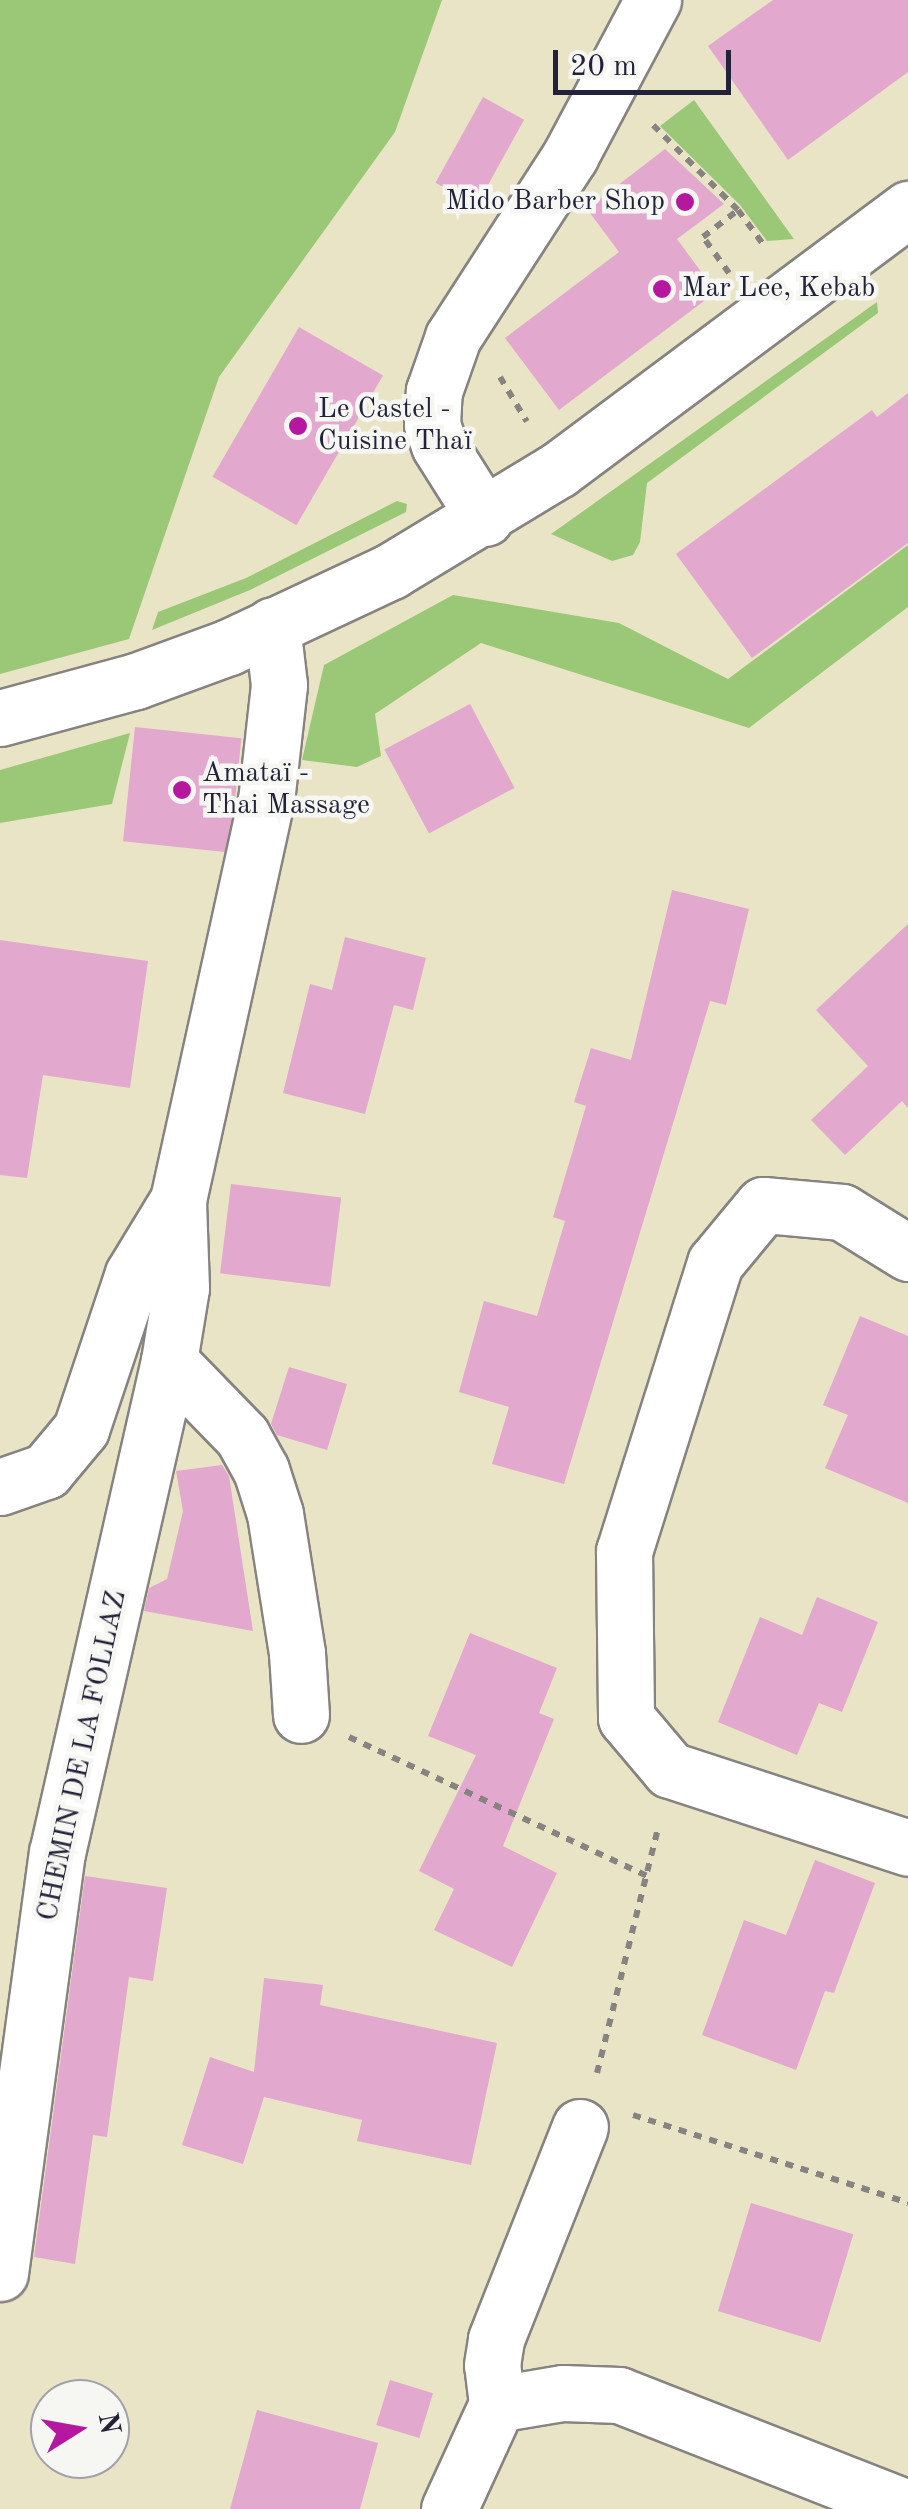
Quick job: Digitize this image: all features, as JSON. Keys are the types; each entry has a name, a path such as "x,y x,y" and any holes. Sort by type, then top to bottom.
{"street":[{"path":"485,518 446,464 432,425 434,390 452,337 570,156 653,0"},
{"path":"0,718 136,682 391,571 485,518 558,470 908,209"},
{"name":"CHEMIN DE LA FOLLAZ","path":"0,2274 57,1853 169,1361 180,1288 178,1200 266,801 279,685 272,626"},
{"path":"0,1487 46,1471 81,1429 133,1274 178,1200"},
{"path":"908,1253 842,1212 764,1205 714,1263 624,1551 626,1718 670,1770 908,1848"},
{"path":"169,1361 242,1436 261,1470 276,1514 298,1653 300,1715"},
{"path":"449,2509 497,2404 492,2365 496,2339 584,2114"},
{"path":"497,2404 564,2394 619,2395 908,2508"}],"path":[{"path":"609,82 738,210 766,249"},
{"path":"738,210 703,236 739,288"},
{"path":"300,1715 647,1876"},
{"path":"670,1770 647,1876 584,2114 908,2203"}],"green space":[{"path":"0,0 442,0 395,132 219,377 129,639 0,674"},
{"path":"694,100 794,239 767,241 740,205 660,126"},
{"path":"877,302 878,313 647,483 640,542 633,555 612,561 551,534"},
{"path":"397,501 407,504 406,512 250,590 152,630 158,612 246,578"},
{"path":"908,545 908,607 749,728 481,643 375,714 381,756 357,767 302,760 324,665 453,595 619,623 728,679"},
{"path":"130,733 112,804 0,823 0,770"}],"building":[{"path":"773,0 908,0 908,72 788,160 708,46"},
{"path":"483,97 524,120 477,205 435,183"},
{"path":"665,149 724,204 677,239 716,292 559,410 505,338 619,252 587,209"},
{"name":"Le Castel - Cuisine Thaï","path":"299,327 383,376 297,525 212,477"},
{"path":"908,393 908,543 752,658 676,554 872,410 877,417"},
{"path":"470,704 515,788 429,833 384,750"},
{"name":"Amataï - Thai Massage","path":"135,727 241,738 229,853 123,841"},
{"path":"672,890 749,909 726,1005 710,1001 564,1484 492,1464 509,1407 459,1392 484,1301 537,1316 565,1221 553,1217 586,1106 574,1102 591,1048 631,1060"},
{"path":"908,924 908,1108 902,1101 845,1155 811,1120 868,1066 816,1010"},
{"path":"345,937 426,958 413,1010 394,1005 365,1114 283,1093 310,984 332,990"},
{"path":"0,940 148,961 130,1088 43,1075 27,1178 0,1175"},
{"path":"231,1184 341,1198 330,1287 220,1273"},
{"path":"860,1316 908,1336 908,1503 825,1468 848,1415 823,1405"},
{"path":"289,1367 347,1384 327,1450 277,1435 271,1424"},
{"path":"222,1465 229,1476 253,1631 144,1611 149,1588 167,1579 183,1511 176,1471"},
{"path":"817,1597 878,1622 842,1712 819,1703 797,1755 718,1722 760,1617 802,1635"},
{"path":"470,1633 557,1668 539,1713 554,1719 503,1846 557,1873 512,1967 434,1930 454,1889 419,1871 476,1755 428,1736"},
{"path":"815,1860 875,1883 834,1993 825,1991 796,2070 702,2035 744,1920 786,1935"},
{"path":"85,1876 167,1888 153,1981 129,1977 107,2137 93,2135 75,2264 34,2257"},
{"path":"264,1978 323,1985 320,2005 497,2043 471,2165 357,2141 362,2120 264,2097 243,2164 182,2145 210,2057 254,2072"},
{"path":"751,2203 853,2234 820,2342 718,2311"},
{"path":"390,2380 433,2393 419,2438 376,2425"},
{"path":"257,2410 378,2443 360,2509 230,2509"}],"place":[{"name":"Mido Barber Shop","path":"685,202"},
{"name":"Mar Lee, Kebab","path":"662,289"},
{"name":"Le Castel - Cuisine Thaï","path":"298,426"},
{"name":"Amataï - Thai Massage","path":"182,790"}]}
